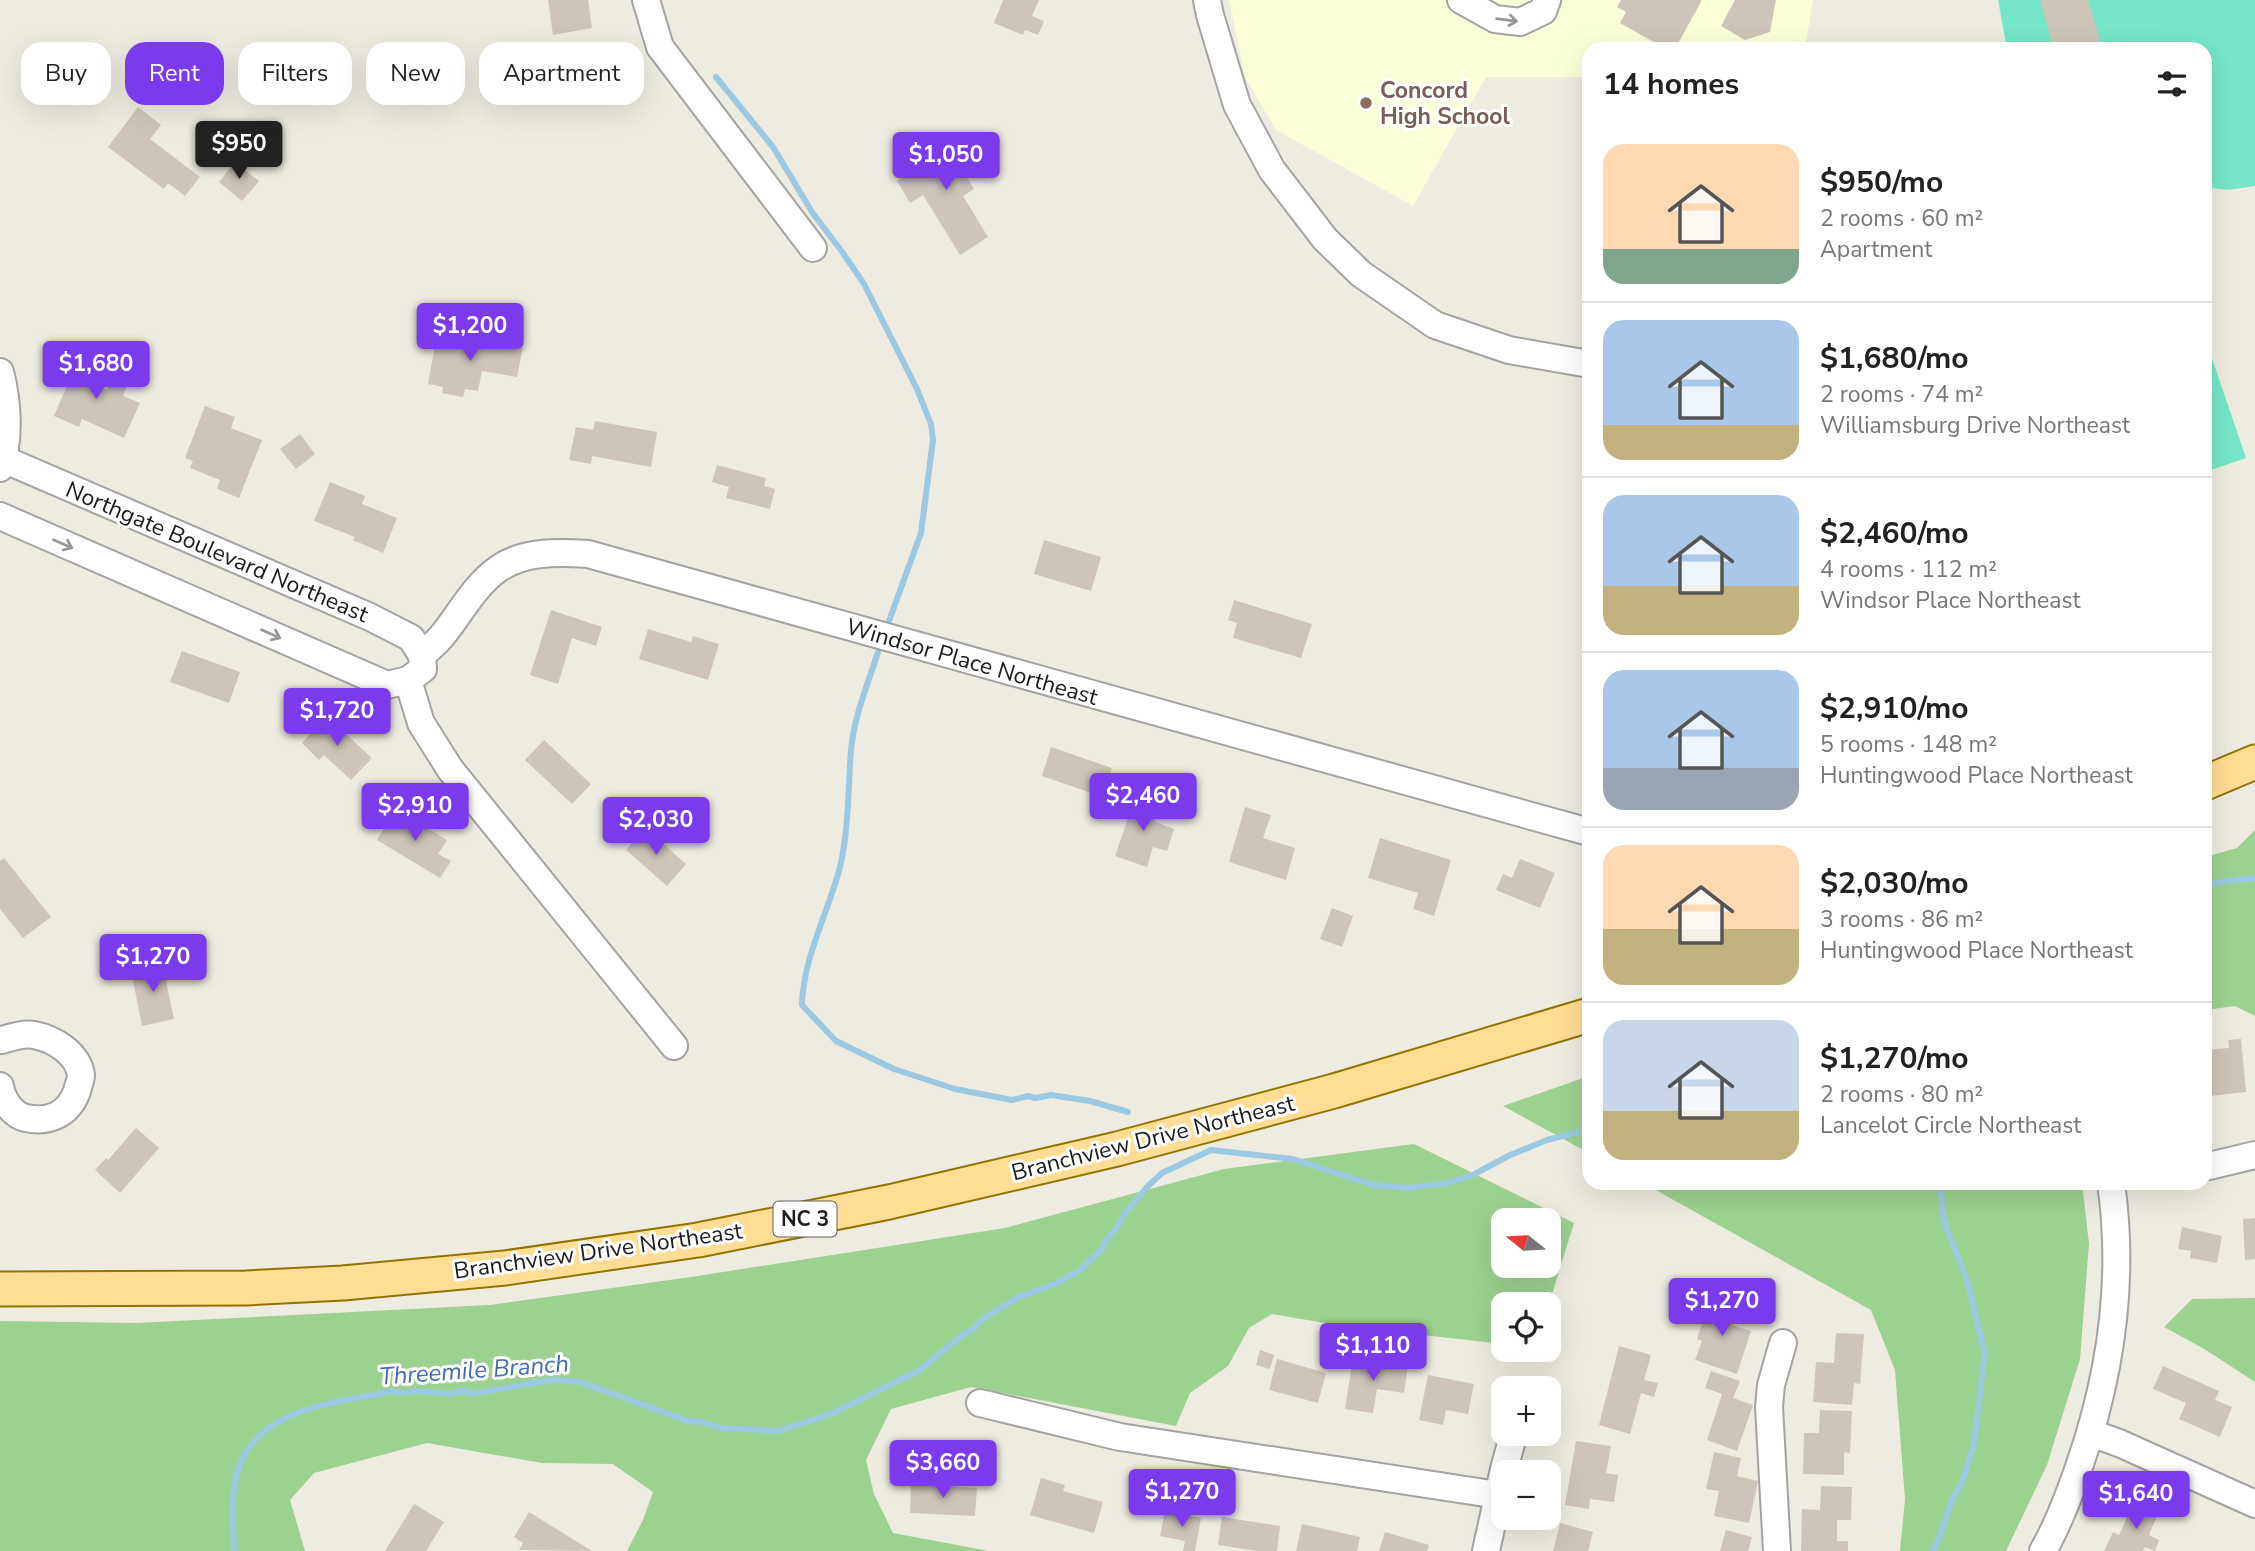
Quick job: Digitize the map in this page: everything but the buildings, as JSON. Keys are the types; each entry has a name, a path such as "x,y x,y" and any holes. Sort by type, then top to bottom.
{"main road":[{"path":"2212,780 2255,762"},
{"name":"Branchview Drive Northeast","path":"0,1289 246,1288 343,1283 505,1268 698,1240 889,1202 1117,1149 1334,1091 1582,1017"}],"street":[{"path":"646,0 660,47 813,248"},
{"path":"1207,0 1237,105 1272,170 1309,220 1361,274 1434,325 1509,350 1582,363"},
{"path":"1461,0 1495,19 1520,22 1543,11 1547,0"},
{"path":"0,372 7,418 1,464"},
{"name":"Northgate Boulevard Northeast","path":"1,464 370,617 411,638 422,655"},
{"path":"0,516 387,685 408,681 421,723 450,769 674,1046"},
{"name":"Windsor Place Northeast","path":"408,681 423,668 422,655 441,636 468,599 497,569 518,558 588,554 1582,830"},
{"path":"0,1086 2,1098 21,1117 40,1121 57,1116 73,1103 81,1077 73,1055 56,1043 34,1035 1,1041"},
{"path":"2212,1165 2255,1155"},
{"path":"2043,1551 2070,1492 2091,1433 2104,1383 2114,1325 2118,1190"},
{"path":"1777,1551 1769,1407 1771,1385 1783,1343"},
{"path":"981,1403 1120,1437 1491,1494"},
{"path":"2091,1433 2255,1504"},
{"path":"1486,1551 1491,1529"}],"shaded area":[{"name":"Concord High School","path":"1229,0 1813,0 1806,42 1582,42 1582,77 1486,77 1413,206 1276,130 1245,77"}],"green space":[{"path":"1998,0 2255,0 2255,186 2227,190 2212,188 2212,42 2006,42"},
{"path":"2212,358 2246,458 2212,470"},
{"path":"2255,830 2255,1016 2235,1006 2212,1009 2212,855 2237,848"},
{"path":"1582,1078 1582,1149 1503,1106"},
{"path":"1414,1144 1544,1208 1491,1208 1491,1278 1557,1278 1553,1292 1491,1292 1491,1343 1342,1326 1272,1314 1249,1328 1228,1366 1190,1393 1176,1426 971,1387 891,1409 866,1460 874,1494 893,1533 989,1551 627,1551 643,1520 653,1492 613,1464 542,1463 427,1443 314,1473 290,1500 305,1551 0,1551 0,1321 136,1323 490,1305 1005,1228 1224,1169"},
{"path":"1656,1190 2083,1190 2089,1244 2080,1359 2047,1465 2006,1551 1900,1551 1905,1499 1895,1370 1871,1310"},
{"path":"1561,1217 1574,1223 1561,1265"},
{"path":"2255,1298 2255,1382 2164,1327 2192,1299"}],"waterway":[{"path":"716,77 773,147 812,212 864,284 917,389 931,424 933,440 921,533 889,621"},
{"path":"878,652 858,712 853,737 847,823 840,867 811,953 802,1005 836,1041 894,1069 955,1089 1012,1100 1051,1095 1090,1101 1128,1112"},
{"name":"Threemile Branch","path":"2212,884 2255,878"},
{"name":"Threemile Branch","path":"234,1551 234,1490 238,1470 248,1449 263,1432 302,1411 393,1391 449,1394 465,1391 471,1394 551,1380 580,1382 688,1421 721,1428 778,1431 831,1414 918,1371 984,1318 1019,1297 1057,1283 1080,1270 1103,1248 1125,1213 1162,1173 1211,1150 1293,1159 1373,1185 1407,1188 1447,1183 1473,1175 1508,1156 1547,1140 1582,1131"},
{"path":"1933,1551 1953,1497 1961,1485 1974,1444 1985,1350 1967,1280 1944,1222 1941,1190"}],"place":[{"name":"Concord High School","path":"1366,103"}]}
